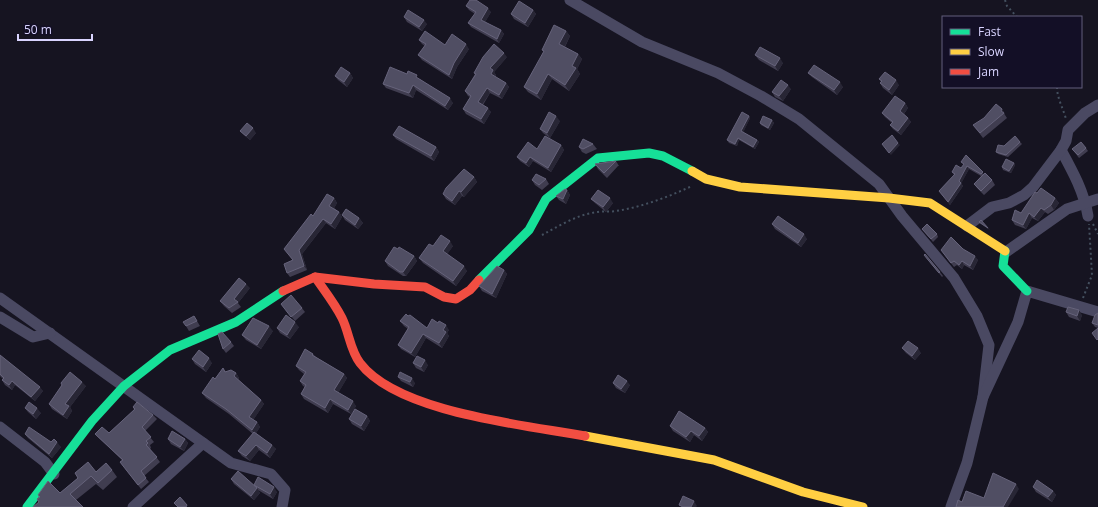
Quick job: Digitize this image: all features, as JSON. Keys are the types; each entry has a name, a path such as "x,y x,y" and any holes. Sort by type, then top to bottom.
{"street":[{"path":"570,0 642,42 718,73 768,99 799,119 879,184 918,237 954,278 977,316 989,345 983,397 967,463 951,507"},
{"path":"967,226 992,207 1009,203 1024,195 1034,187 1061,150 1066,141 1068,130 1085,113 1098,105"},
{"path":"1061,150 1076,178 1086,202 1088,216"},
{"path":"27,507 54,474 92,421 124,386 170,350 183,342 236,322 278,293 315,277 374,284 425,287 444,297 456,299 470,290 493,264 523,237 529,230 546,199 596,159 608,156 649,152 663,156 706,179 740,187 889,198 930,203 1006,252"},
{"path":"1098,199 1067,209 1006,252 1003,266 1027,291 1098,312"},
{"path":"315,277 342,318 352,348 360,363 381,382 399,391 431,404 492,421 560,431 714,460 803,492 863,507"},
{"path":"983,397 1018,322 1027,291"},
{"path":"0,298 231,463 271,474 284,490 282,507"},
{"path":"0,317 34,337 50,333"},
{"path":"0,427 45,462 54,474"},
{"path":"134,507 203,443"}],"path":[{"path":"1005,0 1007,6 1016,16"},
{"path":"1057,88 1057,94 1062,104 1068,130"},
{"path":"538,237 563,223 597,212 616,211 666,198 706,179"},
{"path":"1080,307 1092,275 1088,216"}],"building":[{"path":"470,0 476,0 488,8 481,20 501,30 497,39 468,23 476,12 466,6"},
{"path":"519,1 533,10 525,23 511,14"},
{"path":"408,10 424,20 419,27 404,17"},
{"path":"554,25 566,31 559,44 578,54 572,66 576,68 565,85 548,74 537,94 524,87 544,51 542,50"},
{"path":"425,31 445,45 452,34 466,44 454,63 449,75 418,55 426,44 419,40"},
{"path":"494,44 504,53 490,68 493,70 491,74 506,83 499,95 487,88 478,102 488,108 481,119 463,109 471,96 465,91 476,74 474,73 483,57"},
{"path":"760,47 780,58 775,66 755,55"},
{"path":"814,65 840,82 834,90 808,73"},
{"path":"341,67 350,73 344,82 335,76"},
{"path":"390,67 407,74 408,71 417,75 416,77 450,98 445,106 413,85 409,93 383,84"},
{"path":"885,72 896,80 889,90 880,83 882,81 879,79"},
{"path":"781,80 788,85 779,96 772,92"},
{"path":"895,96 905,103 900,111 908,118 898,131 890,125 893,122 882,113"},
{"path":"996,104 1004,113 980,133 973,125 984,118"},
{"path":"549,112 556,116 547,133 540,129"},
{"path":"742,112 749,116 741,131 757,140 753,147 738,138 735,144 727,140"},
{"path":"763,116 772,120 768,128 760,123"},
{"path":"247,123 253,128 246,136 240,131"},
{"path":"399,126 436,147 431,156 393,135"},
{"path":"892,135 898,143 889,153 882,144"},
{"path":"545,136 561,145 548,168 530,157 526,163 517,157 528,142 537,149"},
{"path":"1015,136 1020,142 1006,155 996,152 998,145 1004,146"},
{"path":"583,139 593,144 583,149 579,147"},
{"path":"1081,142 1086,148 1078,155 1072,149"},
{"path":"966,155 983,172 981,174 967,166 959,181 961,183 948,202 939,191 955,174 952,172 956,165 961,168 964,164 961,162"},
{"path":"1006,159 1014,163 1009,171 1002,167"},
{"path":"616,161 604,173 595,164"},
{"path":"464,169 474,177 461,192 459,191 452,201 443,194 446,188"},
{"path":"985,173 992,180 981,191 974,184"},
{"path":"536,174 546,179 539,185 532,180"},
{"path":"1041,188 1055,198 1051,205 1044,210 1041,208 1034,217 1029,213 1023,225 1012,220 1015,210 1021,213 1035,192 1037,193"},
{"path":"565,189 567,190 563,199 556,196"},
{"path":"598,190 610,198 603,207 591,199"},
{"path":"327,194 334,198 329,206 339,212 331,224 323,219 299,250 304,266 287,273 284,264 293,260 284,249 311,214 313,216"},
{"path":"346,209 359,218 355,225 342,215"},
{"path":"778,216 804,234 798,243 772,224"},
{"path":"981,220 988,228 979,222"},
{"path":"927,224 937,234 931,239 922,229"},
{"path":"441,235 450,241 443,251 464,266 453,281 419,258 429,244 433,246"},
{"path":"951,237 963,249 975,256 970,266 962,261 959,265 954,261 951,263 941,250"},
{"path":"394,247 398,249 399,247 414,256 403,272 400,272 385,261"},
{"path":"925,254 940,272 939,273 924,255"},
{"path":"497,266 504,270 492,294 479,286"},
{"path":"239,278 246,284 234,299 238,302 229,308 220,301"},
{"path":"291,295 302,308 291,317 281,304"},
{"path":"1068,307 1079,310 1077,316 1066,312"},
{"path":"1098,313 1098,325 1092,323 1095,315"},
{"path":"406,314 408,316 410,315 427,328 432,319 438,323 439,321 446,325 443,330 446,332 439,343 423,334 411,353 398,345 409,327 400,321"},
{"path":"286,315 295,322 287,335 277,328"},
{"path":"194,316 197,321 186,326 183,322"},
{"path":"253,318 269,326 257,345 242,335"},
{"path":"1098,328 1098,339 1097,340 1092,333"},
{"path":"222,332 231,342 223,349 218,334"},
{"path":"908,341 918,348 912,356 902,348"},
{"path":"305,349 313,354 312,355 344,374 334,390 353,401 348,410 330,399 325,408 301,394 306,385 300,381 306,372 296,366"},
{"path":"199,350 209,358 203,367 192,359"},
{"path":"0,355 40,387 31,397 12,381 9,385 2,380 4,378 0,374"},
{"path":"417,356 425,360 421,367 413,363"},
{"path":"223,368 225,372 231,370 236,373 234,376 261,400 249,417 257,422 252,430 226,409 202,393 213,377 215,379"},
{"path":"70,372 82,382 65,404 69,406 63,415 49,404 62,385 61,383"},
{"path":"400,372 412,378 410,382 398,377"},
{"path":"618,375 627,381 621,389 613,383"},
{"path":"29,402 37,408 33,414 25,408"},
{"path":"137,402 153,415 142,427 151,437 146,441 148,443 146,445 157,457 141,471 146,478 138,485 120,462 123,460 95,434 102,427 109,433 135,409 133,407"},
{"path":"355,409 367,416 361,426 349,419"},
{"path":"679,411 705,428 699,436 691,431 686,437 670,426"},
{"path":"29,427 51,442 54,439 57,442 49,454 25,434"},
{"path":"172,431 185,439 180,447 168,439"},
{"path":"254,432 272,445 267,453 256,445 246,456 238,451"},
{"path":"88,462 96,472 106,463 112,470 98,483 91,476 70,494 83,507 33,507 39,502 37,499 40,497 38,495 48,481 60,493 78,478 75,473"},
{"path":"238,471 257,488 251,496 231,479"},
{"path":"993,473 1016,484 1003,507 956,507 958,500 962,502 966,491 984,498"},
{"path":"258,477 274,487 270,494 254,485"},
{"path":"1037,480 1053,491 1048,497 1033,487"},
{"path":"683,496 694,501 691,507 683,507 679,505"},
{"path":"180,497 187,505 186,507 178,507 174,503"}],"traffic: fast":[{"path":"479,280 529,230 546,199 598,158 649,153 663,156 692,171"},
{"path":"1005,251 1003,266 1027,291"},
{"path":"27,507 92,421 124,386 170,350 236,322 283,291"}],"traffic: slow":[{"path":"692,171 706,179 740,187 889,198 930,203 1005,251"},
{"path":"585,436 714,460 803,492 863,507"}],"traffic: jam":[{"path":"315,277 333,302 342,318 352,347 360,363 378,380 403,394 432,405 465,414 585,436"},
{"path":"283,291 315,277 374,284 425,287 444,297 456,299 470,290 479,280"}]}
